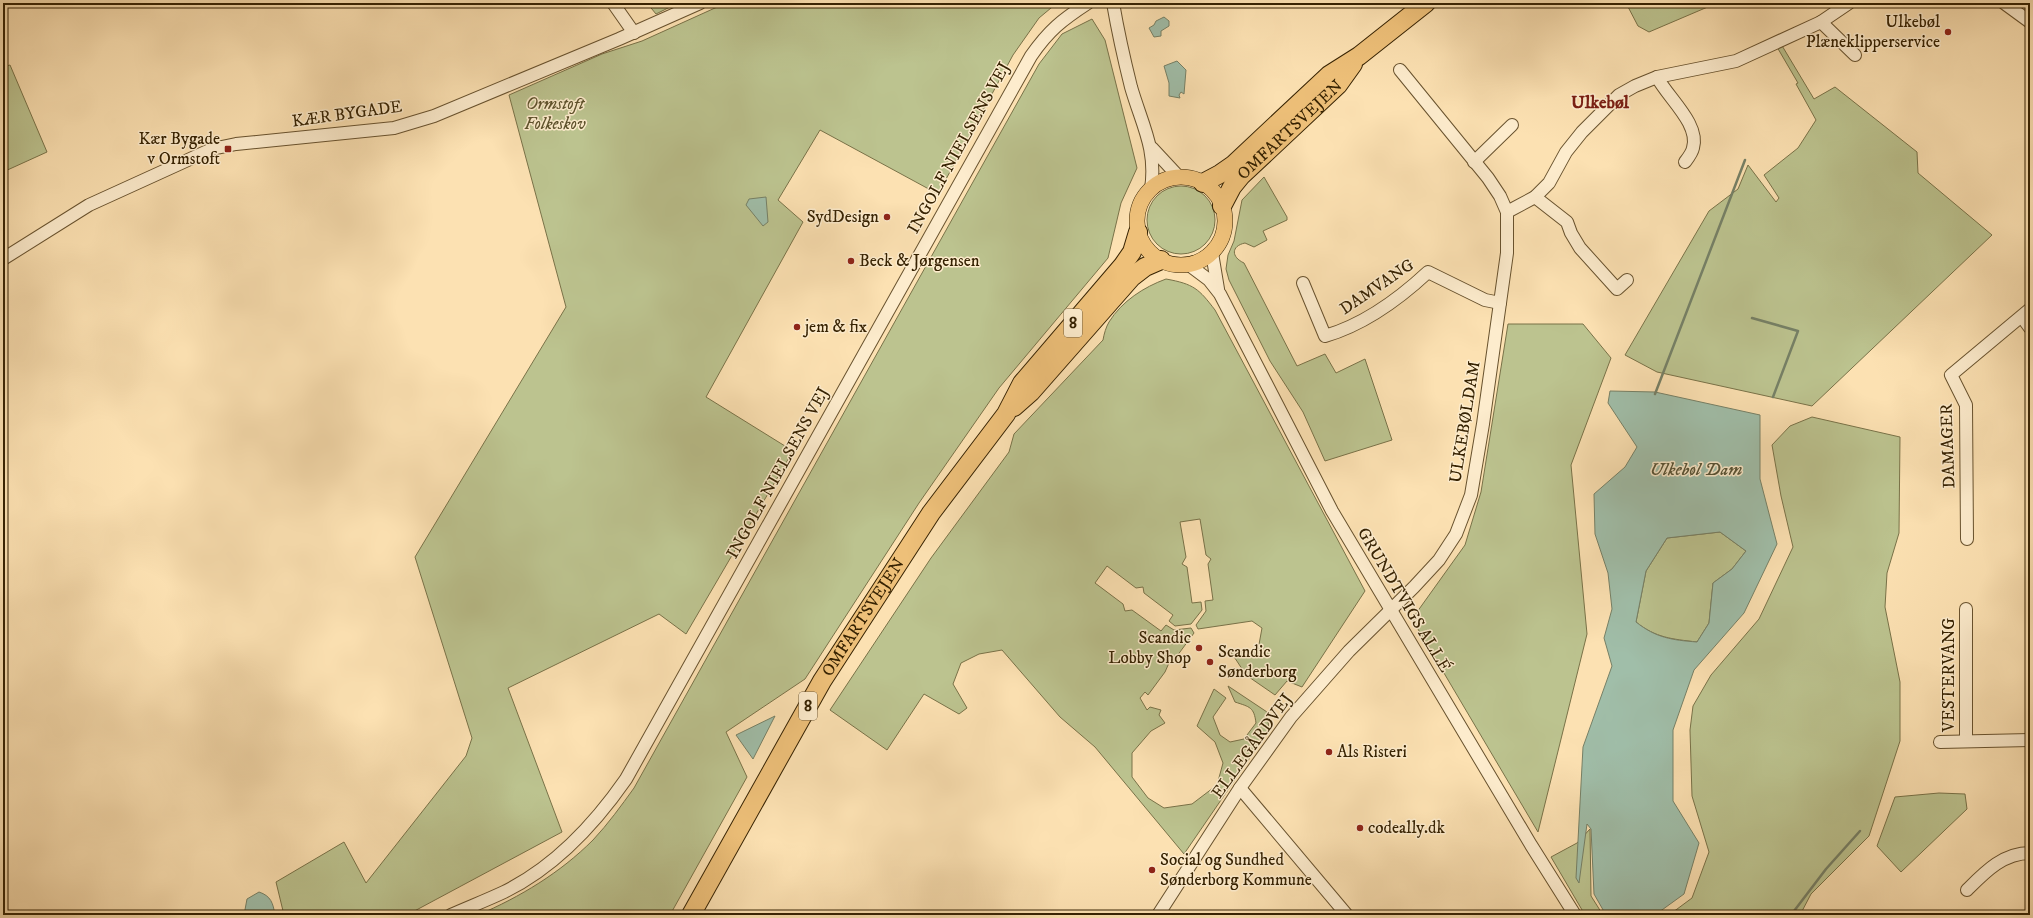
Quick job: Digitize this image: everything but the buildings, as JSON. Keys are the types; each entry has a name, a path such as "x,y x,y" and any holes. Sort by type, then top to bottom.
{"highway":[{"name":"OMFARTSVEJEN","path":"1203,183 1233,165 1329,76 1360,56 1426,3"},
{"name":"OMFARTSVEJEN","path":"1222,206 1232,187 1241,176 1338,85 1360,56"},
{"name":"OMFARTSVEJEN","path":"691,915 822,681 930,513 1006,414 1022,383 1123,265 1132,252 1138,232"},
{"name":"OMFARTSVEJEN","path":"1006,414 1031,392 1132,277 1145,267 1160,260"}],"main road":[{"path":"1138,232 1144,245 1160,260 1172,264 1189,265 1200,261 1212,252 1221,241 1225,227 1222,206 1215,192 1203,183 1179,177"},
{"name":"8","path":"1138,232 1137,218 1140,205 1151,189 1161,182 1179,177"}],"street":[{"path":"613,3 634,33"},
{"name":"KÆR BYGADE","path":"3,259 89,205 212,149 236,144 394,128 434,116 634,33 700,3"},
{"name":"INGOLF NIELSENS VEJ","path":"451,915 505,891 534,874 560,854 594,822 626,780 1031,56 1044,36 1062,20 1088,3"},
{"path":"1113,3 1120,44 1128,74 1152,148 1153,175 1151,189"},
{"path":"1507,212 1535,197 1549,183 1566,152 1603,109 1619,94 1657,77 1736,61 1821,22 1849,3"},
{"path":"2004,3 2030,22"},
{"path":"1821,22 1855,55"},
{"name":"ULKEBØLDAM","path":"1390,611 1438,560 1456,534 1471,495 1483,424 1507,253 1507,212 1500,196 1400,70"},
{"path":"1657,77 1663,89 1688,120 1694,134 1693,148 1686,162"},
{"path":"1474,162 1512,125"},
{"path":"1152,148 1179,177"},
{"path":"1535,197 1567,222 1571,233 1580,248 1617,289 1627,280"},
{"name":"GRUNDTVIGS ALLÉ","path":"1212,252 1220,294"},
{"name":"GRUNDTVIGS ALLÉ","path":"1189,265 1209,280 1220,294 1332,510 1390,611 1531,846 1575,915"},
{"name":"DAMVANG","path":"1303,283 1325,336 1345,330 1405,293 1428,272 1485,300 1500,303"},
{"name":"DAMAGER","path":"1967,538 1966,405 1951,375 2026,313 2030,328"},
{"name":"VESTERVANG","path":"1966,609 1966,741"},
{"name":"ELLEGÅRDVEJ","path":"1158,915 1240,788 1292,717 1349,651 1390,611"},
{"name":"VESTERVANG","path":"1940,742 2030,740"},
{"path":"1240,788 1347,915"},
{"path":"1967,890 1984,873 2004,858 2030,853"}],"green space":[{"path":"647,3 675,3 676,4 656,14"},
{"name":"Ormstoft Folkeskov","path":"726,3 1057,3 1039,18 1013,55 938,194 820,130 778,200 803,222 706,397 793,451 686,634 659,614 508,688 562,832 407,915 284,915 276,882 344,842 366,883 466,756 472,738 415,557 566,307 509,95 602,54 642,41"},
{"path":"1626,3 1717,3 1649,32 1638,26"},
{"path":"1092,19 1105,40 1137,168 1121,203 1108,258 999,388 919,503 805,679 726,732 747,777 670,915 478,915 524,892 567,863 599,834 634,788 1039,64 1062,34"},
{"path":"1781,44 1814,99 1835,87 1917,152 1918,173 1992,235 1812,406 1657,372 1625,355 1709,211 1738,189 1748,165 1776,202 1779,198 1764,175 1798,148 1816,120 1796,84 1798,83 1777,47"},
{"path":"10,65 47,152 3,172 3,67"},
{"path":"1264,177 1287,217 1287,220 1263,231 1267,240 1254,247 1245,243 1240,244 1235,249 1235,255 1244,263 1297,366 1325,354 1336,373 1365,359 1392,440 1325,461 1303,412 1270,361 1229,280 1226,269 1228,255 1234,241 1242,200"},
{"path":"1181,186 1194,189 1205,196 1212,207 1215,220 1212,233 1205,244 1194,251 1181,254 1168,251 1157,244 1150,233 1147,220 1150,207 1157,196 1168,189"},
{"path":"1166,279 1190,285 1195,288 1205,297 1215,310 1365,591 1302,687 1287,681 1275,695 1246,675 1229,649 1245,652 1258,650 1262,628 1252,621 1198,629 1196,625 1206,611 1205,601 1213,600 1208,564 1211,559 1206,555 1200,519 1180,522 1186,557 1182,564 1187,567 1192,603 1201,602 1202,610 1191,624 1175,626 1169,621 1173,615 1144,593 1143,587 1136,588 1107,566 1095,583 1123,604 1125,611 1132,610 1161,631 1166,625 1174,630 1191,628 1194,633 1177,656 1172,656 1165,672 1148,695 1145,692 1140,698 1147,710 1150,707 1161,710 1159,715 1165,723 1151,731 1132,753 1132,777 1148,798 1164,808 1192,804 1217,785 1223,763 1215,742 1197,726 1214,689 1226,698 1213,717 1220,735 1230,742 1244,739 1256,723 1254,714 1250,708 1235,702 1228,686 1267,712 1269,730 1184,854 1095,747 1060,717 1002,650 979,654 961,663 953,684 967,708 959,714 924,694 887,750 830,710 931,558 1009,452 1014,434 1103,340 1105,331 1114,314 1134,296 1150,286"},
{"path":"1508,324 1583,324 1611,358 1571,465 1587,634 1538,832 1412,619 1465,545 1481,492"},
{"path":"1812,417 1900,437 1899,533 1887,573 1885,607 1900,682 1900,741 1869,836 1811,894 1800,915 1669,915 1692,898 1709,852 1692,796 1690,730 1693,706 1711,675 1759,619 1793,547 1781,496 1772,445 1790,426"},
{"path":"1720,532 1746,551 1732,569 1713,583 1709,623 1697,642 1672,639 1657,635 1636,622 1646,571 1667,538"},
{"path":"1939,793 1965,794 1967,809 1901,872 1877,846 1895,797"},
{"path":"1590,829 1591,896 1603,915 1585,915 1551,857 1577,843"}],"water":[{"path":"1164,17 1169,21 1169,26 1161,31 1161,36 1154,37 1149,28 1154,25 1156,21"},
{"path":"1177,61 1186,70 1184,94 1181,92 1179,95 1180,98 1169,96 1169,83 1164,66"},
{"path":"766,197 768,222 763,226 746,205 749,199"},
{"name":"Ulkebøl Dam","path":"1610,391 1655,392 1760,415 1760,479 1777,544 1744,613 1694,670 1673,730 1673,801 1699,843 1684,894 1655,915 1606,915 1594,894 1591,829 1587,824 1579,883 1576,878 1583,747 1612,666 1604,638 1612,609 1608,573 1595,534 1594,494 1625,467 1637,447 1608,403","holes":["1720,532 1746,551 1732,569 1713,583 1709,623 1697,642 1657,635 1636,622 1646,571 1667,538"]},
{"path":"775,716 753,759 736,735"},
{"path":"259,892 271,900 275,915 244,915 247,899"}],"waterway":[{"path":"1655,394 1745,160"},
{"path":"1752,318 1798,331 1773,397"},
{"path":"1791,915 1826,869 1860,831"}],"place":[{"name":"Ulkebøl Plæneklipperservice","path":"1948,32"},
{"name":"Kær Bygade v Ormstoft","path":"228,149"},
{"name":"SydDesign","path":"887,217"},
{"name":"Beck & Jørgensen","path":"851,261"},
{"name":"jem & fix","path":"797,327"},
{"name":"Scandic Lobby Shop","path":"1199,648"},
{"name":"Scandic Sønderborg","path":"1210,662"},
{"name":"Als Risteri","path":"1329,752"},
{"name":"codeally.dk","path":"1360,828"},
{"name":"Social og Sundhed Sønderborg Kommune","path":"1152,870"}],"district":[{"name":"Ulkebøl","path":"1600,103"}]}
